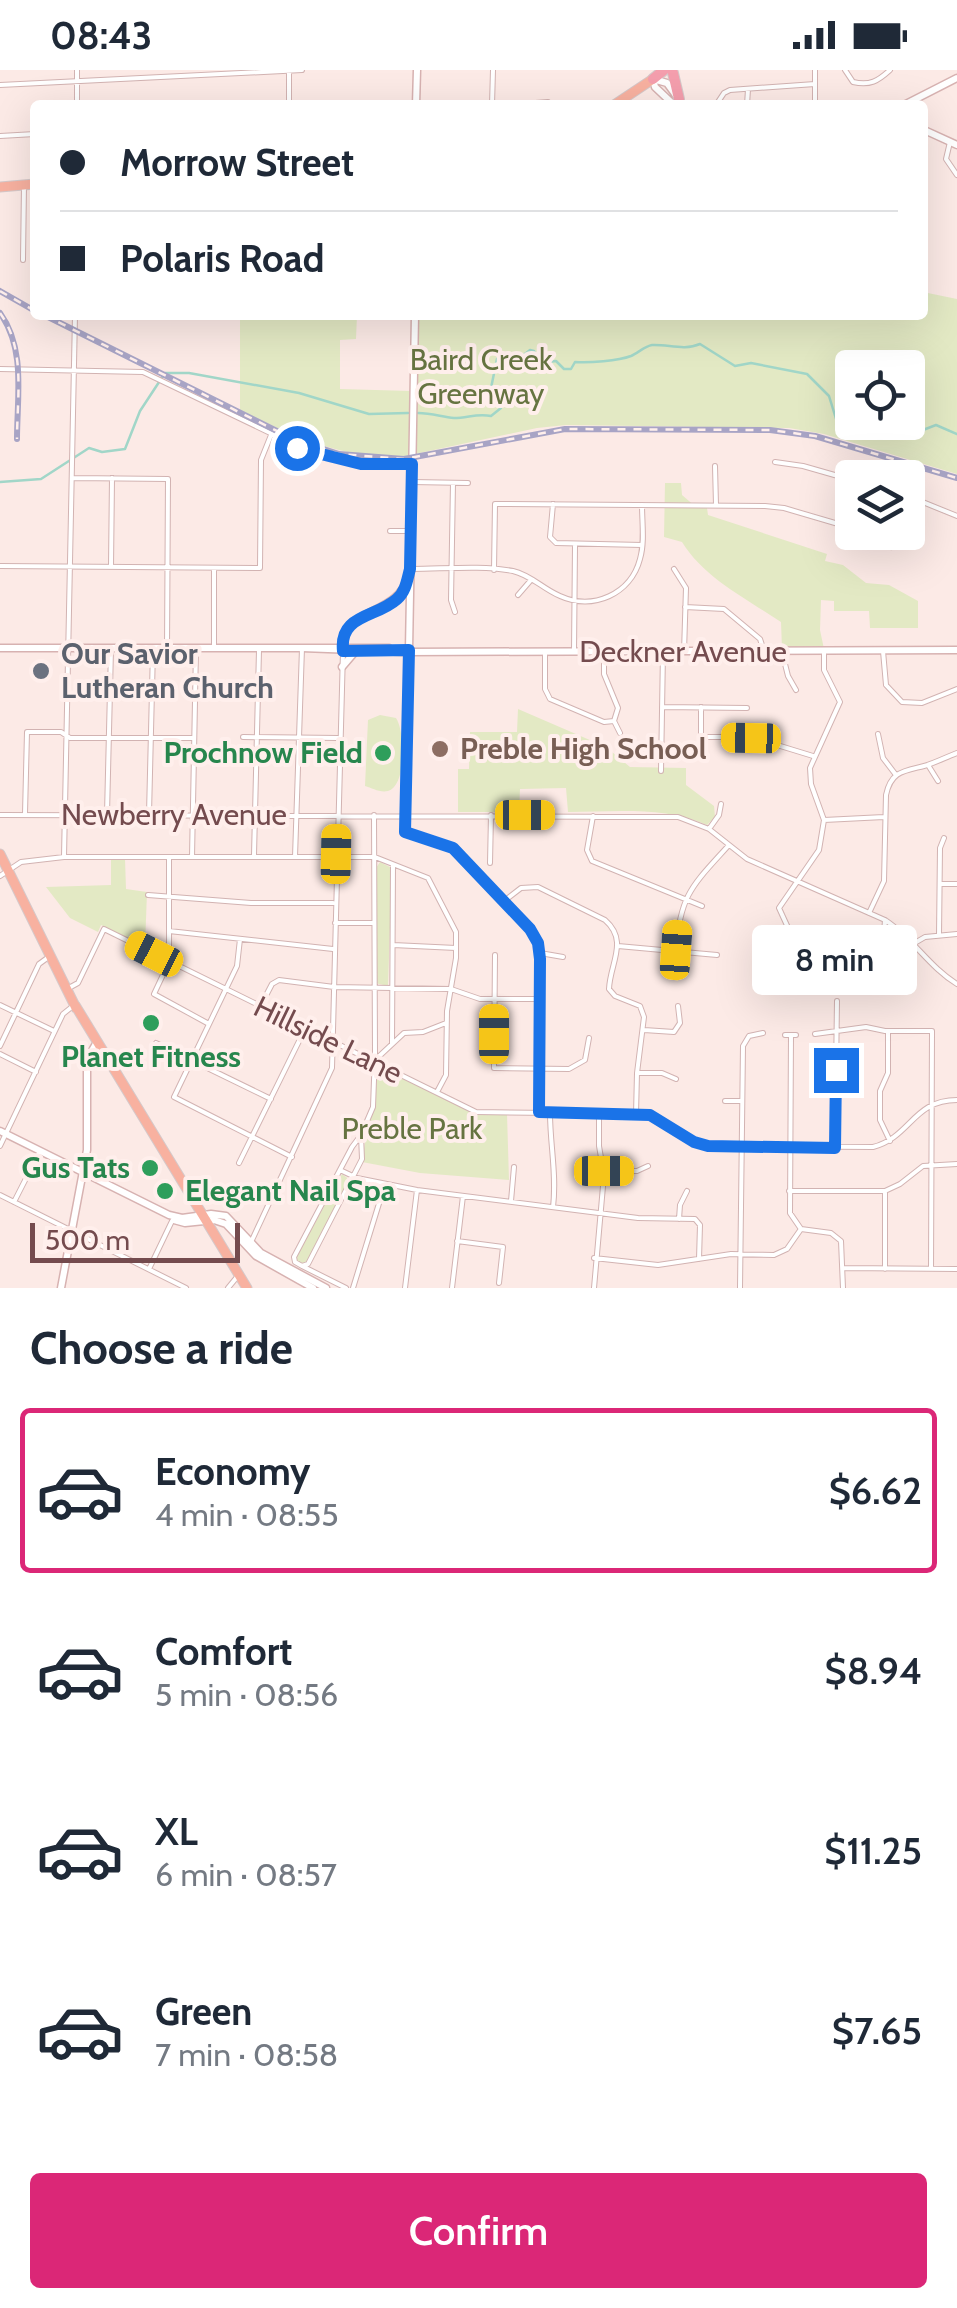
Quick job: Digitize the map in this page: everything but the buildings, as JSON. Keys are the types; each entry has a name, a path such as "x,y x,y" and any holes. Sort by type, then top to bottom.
{"highway":[{"path":"664,76 677,100"}],"main road":[{"path":"623,100 664,76"},
{"path":"631,100 664,76"},
{"path":"0,186 30,184"},
{"path":"0,854 4,873 75,1005 240,1282"}],"street":[{"path":"77,70 77,100"},
{"path":"289,70 289,100"},
{"path":"0,85 302,70"},
{"path":"416,100 417,70"},
{"path":"492,100 493,70"},
{"path":"815,70 815,100"},
{"path":"845,70 853,82 870,84 890,70"},
{"path":"664,76 677,100"},
{"path":"914,100 957,78"},
{"path":"719,100 724,93 815,84"},
{"path":"747,100 748,89"},
{"path":"928,132 953,144 946,160 957,175"},
{"path":"0,136 30,134"},
{"path":"23,260 30,184"},
{"path":"64,857 75,320"},
{"path":"415,320 405,832 453,848 533,933 540,954 539,1112"},
{"path":"0,369 133,371 156,378 270,436 334,459 412,464"},
{"path":"0,566 260,568 261,460 270,436"},
{"path":"775,462 835,476"},
{"path":"716,466 716,505"},
{"path":"72,478 168,478 167,649"},
{"path":"112,478 112,567"},
{"path":"412,482 468,483"},
{"path":"454,483 455,612"},
{"path":"925,503 957,516"},
{"path":"494,570 495,504 784,508 835,523"},
{"path":"553,504 550,539 557,544 642,545"},
{"path":"411,573 510,571 574,601 600,600 622,589 636,571 642,545 642,505"},
{"path":"390,531 412,531"},
{"path":"574,652 576,544"},
{"path":"214,568 214,649"},
{"path":"674,568 685,586 684,652"},
{"path":"326,646 343,637 358,618 397,599 411,573"},
{"path":"343,648 357,623 398,603 411,573"},
{"path":"518,595 532,579"},
{"path":"685,607 724,609 760,639 763,652"},
{"path":"251,1241 328,1082 334,1041 336,814 343,637"},
{"name":"Deckner Avenue","path":"0,648 259,650 326,646 356,651 409,650"},
{"path":"106,814 111,648"},
{"path":"295,857 302,648"},
{"name":"Deckner Avenue","path":"302,648 574,652 957,650"},
{"path":"149,814 153,649"},
{"path":"192,857 196,649"},
{"path":"254,857 259,650"},
{"path":"342,667 356,651"},
{"path":"545,651 545,688 550,699 604,722 614,721"},
{"path":"883,651 886,685 902,702 922,704 957,689"},
{"path":"604,652 604,674 618,710 614,721 620,733"},
{"path":"661,771 663,652"},
{"path":"782,652 796,690"},
{"path":"790,932 786,957 801,964 807,958 807,950 790,932 779,908 816,856 824,820 810,778 813,756 840,702 824,670 824,652"},
{"path":"662,707 747,708"},
{"path":"702,707 701,737 751,738 813,756"},
{"path":"26,814 28,732 108,738 194,738"},
{"path":"878,734 883,758 896,774"},
{"path":"243,737 340,738"},
{"path":"869,912 884,881 886,790 896,774 957,753"},
{"path":"928,765 938,781"},
{"path":"708,829 718,816 720,804"},
{"name":"Newberry Avenue","path":"0,815 670,816 708,829 747,859 796,883 885,920 932,966 957,984"},
{"path":"374,815 372,1108 361,1136 294,1257 295,1262 350,1288 385,1184"},
{"path":"490,862 491,815"},
{"path":"592,815 587,850 592,860 702,906"},
{"path":"824,820 886,817"},
{"path":"939,935 944,838"},
{"path":"676,950 685,898 728,844"},
{"path":"4,873 21,862 64,857 375,857 425,876 454,925 456,948 447,1023 446,1075 437,1092"},
{"path":"169,857 168,962 155,995 209,1024"},
{"path":"392,1044 393,865"},
{"path":"940,884 957,884"},
{"path":"504,901 521,888 542,889 608,923 615,932 618,946 609,989 615,996 640,1006 644,1016 636,1114"},
{"path":"148,895 251,903 335,903"},
{"path":"882,959 885,920"},
{"path":"335,923 374,923"},
{"name":"Hillside Lane","path":"67,989 78,982 104,930 476,1112 636,1114 660,1119 698,1144 867,1148 890,1141"},
{"path":"169,931 334,950"},
{"path":"913,944 921,938 957,934"},
{"path":"240,939 237,966 174,1097 292,1157"},
{"path":"393,945 456,948"},
{"path":"618,946 717,955"},
{"path":"540,954 563,957"},
{"path":"495,955 494,1068 573,1068 582,1063 589,1038"},
{"path":"0,1046 39,964 50,956"},
{"path":"260,1007 277,980 334,987 451,989 480,999 540,999"},
{"path":"835,1148 837,1000"},
{"path":"0,1004 55,1032"},
{"path":"0,1146 3,1132 65,1010 75,1005"},
{"path":"644,1030 674,1032 680,1022 678,1006"},
{"path":"374,1061 406,1032 423,1032 447,1023"},
{"path":"815,1034 866,1027 888,1032 932,1032 931,1269"},
{"path":"240,1163 305,1029"},
{"path":"888,1032 888,1073 880,1090 880,1120 890,1141 931,1104 957,1100"},
{"path":"740,1288 743,1046 747,1037 762,1033"},
{"path":"791,1035 791,1217 801,1229 836,1236 843,1246 843,1288"},
{"path":"61,1288 90,1115 87,1059 96,1042"},
{"path":"156,1042 271,1099"},
{"path":"0,1054 36,1072"},
{"path":"637,1073 676,1078"},
{"path":"725,1101 742,1101"},
{"path":"550,1113 550,1145 557,1178 553,1208"},
{"path":"594,1288 604,1171 598,1146 599,1113"},
{"path":"3,1132 173,1218 226,1224 261,1253 326,1288"},
{"path":"307,1266 362,1159 361,1136"},
{"path":"14,1202 40,1150"},
{"path":"790,1191 885,1191 931,1164 957,1164"},
{"path":"604,1171 638,1171 648,1166"},
{"path":"510,1202 514,1167"},
{"path":"340,1170 417,1190 698,1222 699,1259"},
{"path":"406,1288 417,1190"},
{"path":"679,1218 680,1205 688,1191"},
{"path":"885,1191 885,1268"},
{"path":"0,1195 185,1288"},
{"path":"452,1288 462,1196"},
{"path":"148,1269 173,1218"},
{"path":"594,1258 658,1265 740,1254 781,1254 801,1229"},
{"path":"239,1234 255,1232"},
{"path":"239,1234 261,1260 313,1288"},
{"path":"457,1241 503,1247 499,1283"},
{"path":"844,1268 957,1269"},
{"path":"228,1288 240,1282"}],"green space":[{"name":"Baird Creek Greenway","path":"928,293 957,299 957,474 925,464 925,460 910,460 844,440 925,440 925,350 835,350 835,437 789,428 537,428 415,454 419,320 928,320"},
{"path":"240,320 357,320 356,339 340,340 340,389 411,391 411,456 344,451 281,430 240,410"},
{"path":"665,483 681,483 682,495 696,507 707,508 708,515 827,554 825,561 843,565 866,583 889,585 918,601 918,628 870,628 869,611 834,611 834,601 821,600 824,649 782,649 781,622 714,577 682,542 664,537"},
{"path":"518,709 606,747 630,767 686,768 686,785 714,806 715,817 707,825 656,813 568,812 566,788 520,789 519,812 458,812 458,769 469,769 470,732 517,732"},
{"path":"380,715 396,718 402,745 399,779 388,791 365,786 368,720"},
{"path":"111,859 125,859 126,889 147,892 145,947 101,925 98,932 70,918 46,887 111,885"},
{"path":"380,862 392,868 388,986 375,983 376,868"},
{"name":"Preble Park","path":"378,1067 474,1113 507,1114 509,1180 420,1173 362,1162 374,1109"},
{"path":"342,1174 350,1180 307,1262 302,1264 295,1259"}],"waterway":[{"path":"418,413 454,418 491,416 501,408 491,388 497,359 516,361 530,350 540,363 556,361 564,369 571,369 575,362 625,358 652,345 700,344 735,366 751,363 807,374 829,396 835,416"},
{"path":"0,482 41,479 89,448 102,452 125,449 140,411 165,373 189,373 299,393 369,414 408,413"},
{"path":"925,429 936,425 957,434"}],"railway":[{"path":"0,291 30,308"},
{"path":"0,313 17,358 17,439"},
{"path":"54,320 293,439 339,454 404,459 565,429 770,430 815,436 957,478"}],"place":[{"name":"Our Savior Lutheran Church","path":"41,671"},
{"name":"Preble High School","path":"440,749"},
{"name":"Prochnow Field","path":"383,753"},
{"name":"Planet Fitness","path":"151,1023"},
{"name":"Gus Tats","path":"150,1168"},
{"name":"Elegant Nail Spa","path":"165,1191"}],"route":[{"path":"297,448 361,464 412,464 410,569 406,586 397,599 354,622 343,637 342,646 343,651 409,650 405,832 453,848 536,938 540,959 539,1112 650,1115 694,1142 708,1146 835,1148 836,1070"}]}
